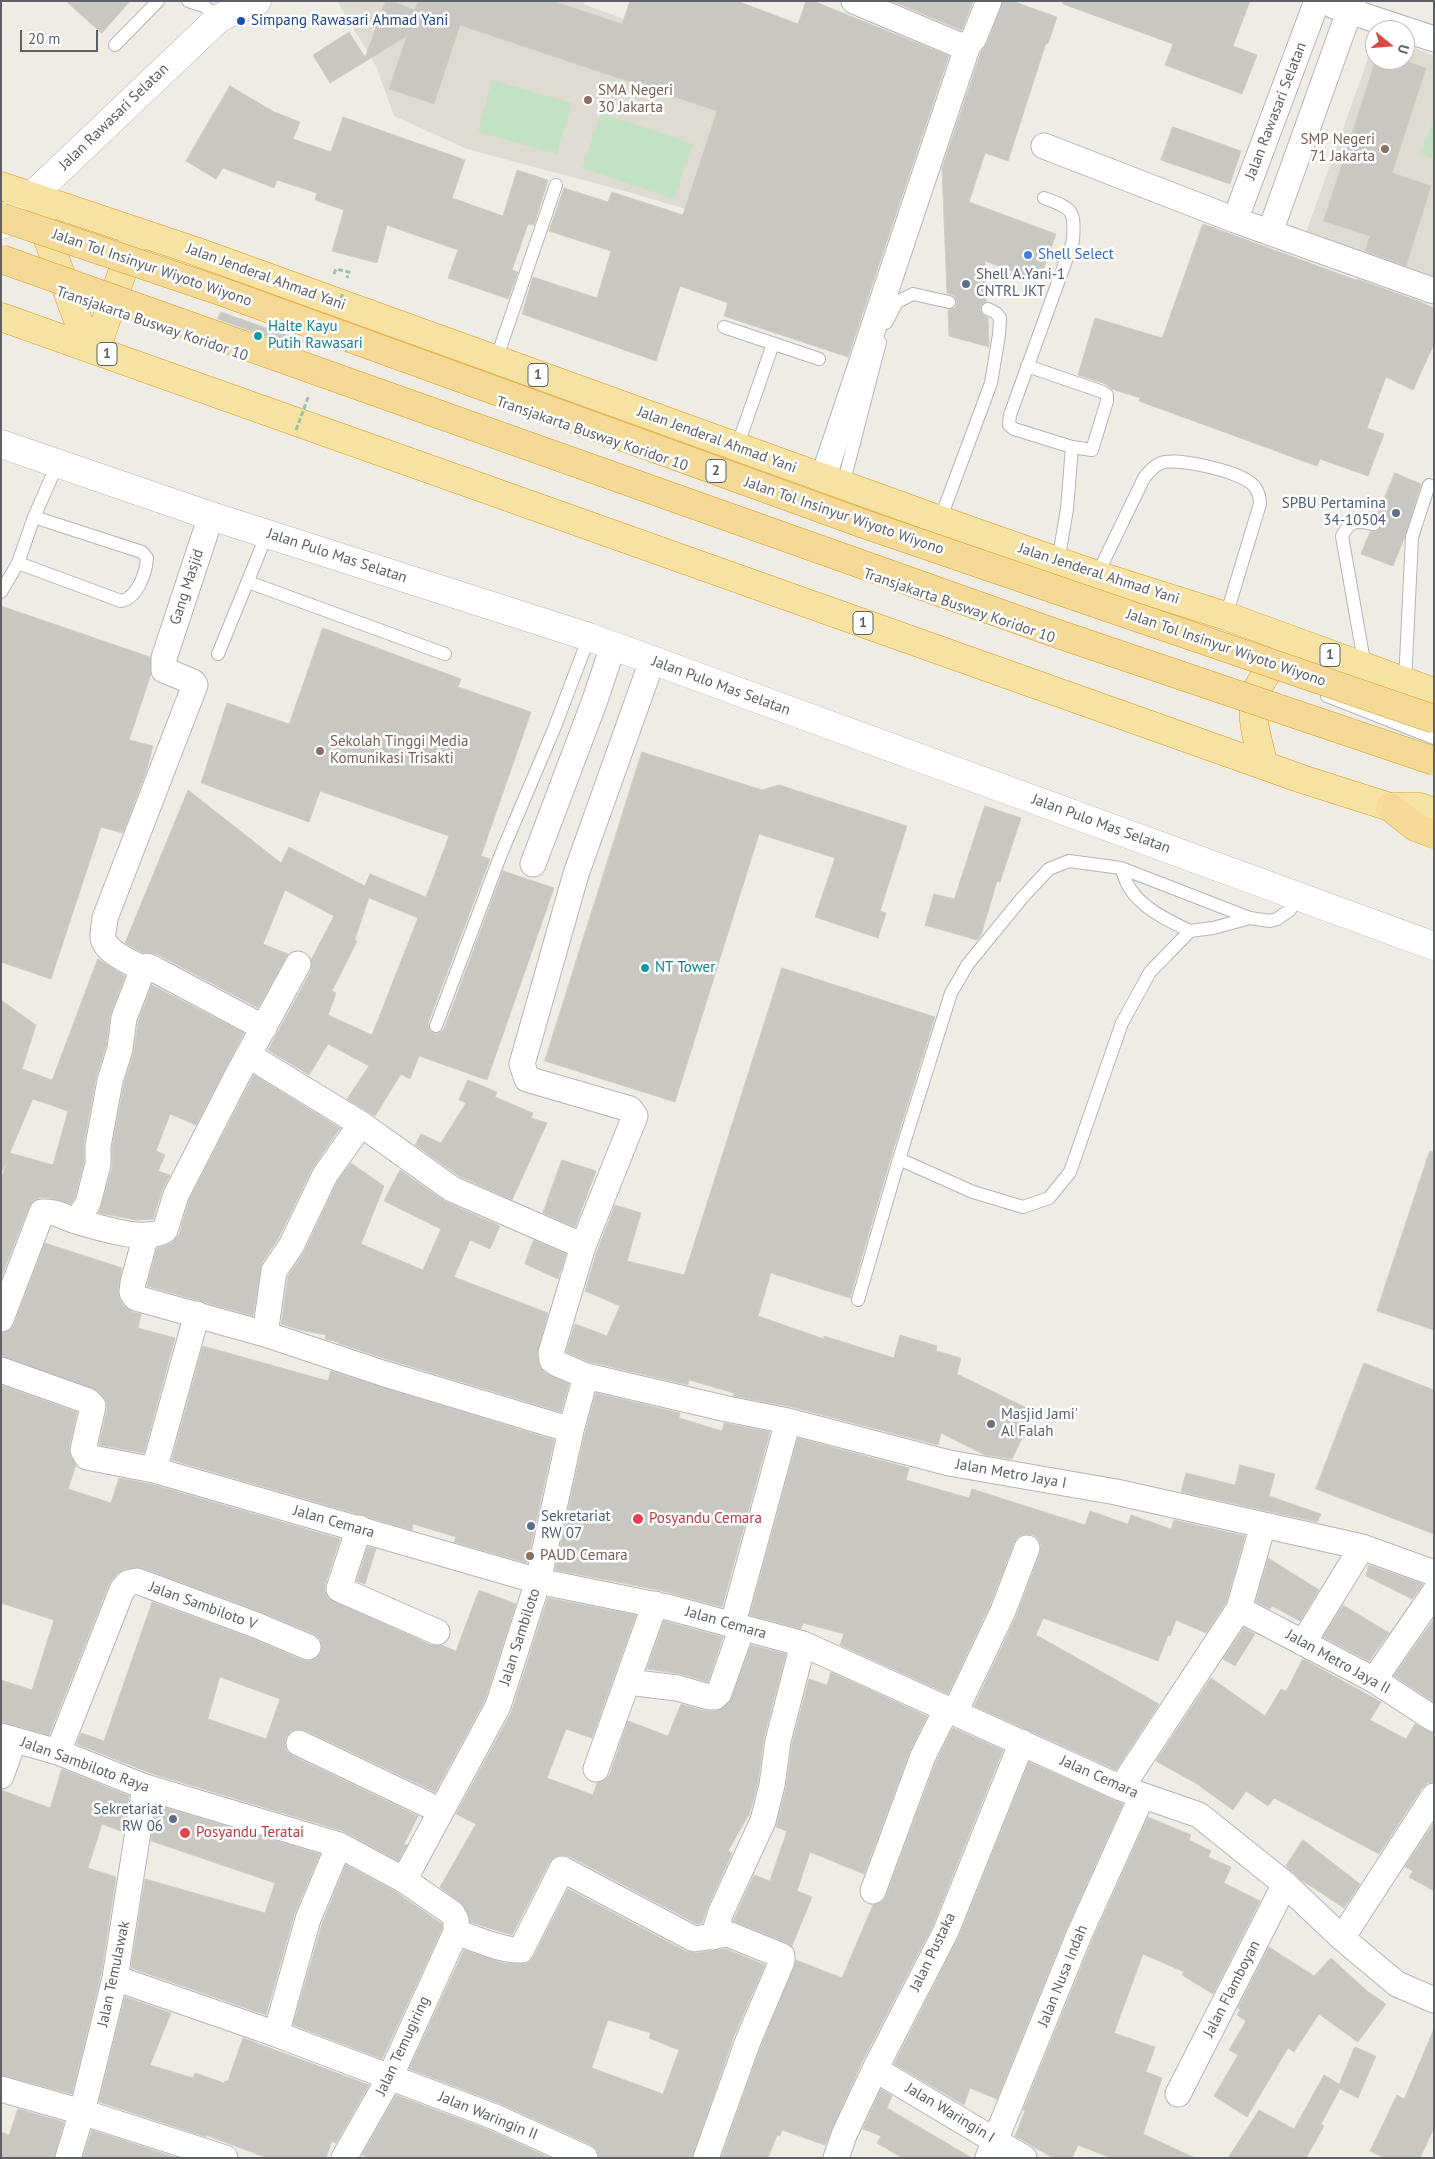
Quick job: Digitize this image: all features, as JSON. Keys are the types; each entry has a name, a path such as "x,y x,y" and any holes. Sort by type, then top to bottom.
{"highway":[{"name":"Jalan Jenderal Ahmad Yani","path":"1,186 136,230 833,482 1058,562 1226,616 1434,692"},
{"path":"32,195 69,295 92,349"},
{"name":"Jalan Tol Insinyur Wiyoto Wiyono","path":"1,216 220,291 864,524 1434,719"},
{"path":"92,349 110,309 136,230"},
{"path":"1,259 1425,765"},
{"name":"1","path":"1,317 1264,766 1390,806 1420,807 1434,812"},
{"path":"1264,766 1254,728 1253,707 1256,692 1266,673 1298,643"},
{"path":"1390,806 1415,828 1434,834"}],"street":[{"name":"Jalan Rawasari Selatan","path":"1,225 225,11 257,1"},
{"path":"854,1 959,45 968,45"},
{"path":"833,482 968,45 974,38 990,1"},
{"name":"Jalan Rawasari Selatan","path":"1234,220 1317,1 1351,6 1434,38"},
{"path":"1270,232 1351,6"},
{"path":"1044,146 1234,220 1434,292"},
{"name":"Jalan Pulo Mas Selatan","path":"1,444 57,465 211,516 601,642 1434,946"},
{"name":"Gang Masjid","path":"143,969 114,952 103,937 105,918 195,685 193,682 164,670 164,658 211,516"},
{"path":"533,864 595,700 601,642"},
{"name":"Jalan Metro Jaya I","path":"652,661 576,874 522,1064 527,1079 630,1109 635,1116 583,1246 551,1353 552,1360 586,1376 727,1409 788,1421 949,1463 1116,1492 1362,1547 1434,1573"},
{"path":"1,1319 42,1212 55,1212 77,1222 139,1236 157,1235 165,1230 176,1195 248,1055 298,964"},
{"path":"77,1222 88,1203 98,1164 98,1146 110,1081 120,1049 124,1018 143,969 147,966 150,967 264,1028"},
{"path":"248,1055 361,1124 452,1189 583,1246"},
{"path":"265,1334 274,1271 291,1246 325,1176 361,1124"},
{"path":"146,1235 133,1283 132,1292 136,1298 265,1334 382,1373 571,1430"},
{"path":"154,1470 197,1314"},
{"name":"Jalan Cemara","path":"1,1370 88,1400 93,1406 83,1450 87,1457 154,1470 538,1580 654,1604 804,1644 1131,1792 1199,1815 1285,1884 1342,1938 1398,1984 1434,2000"},
{"name":"Jalan Sambiloto","path":"404,1880 498,1706 538,1580 571,1430 586,1376"},
{"path":"628,1682 677,1688 709,1697 715,1697 719,1693 788,1421"},
{"name":"Jalan Nusa Indah","path":"992,2149 1079,1935 1131,1792 1239,1610 1263,1525"},
{"path":"359,1528 339,1589 437,1632"},
{"path":"1303,1643 1362,1547"},
{"path":"873,1891 923,1756 951,1710 1003,1611 1027,1548"},
{"name":"Jalan Sambiloto V","path":"58,1752 122,1590 128,1583 137,1581 256,1625 308,1647"},
{"path":"1374,1680 1434,1593"},
{"path":"596,1769 654,1604"},
{"name":"Jalan Metro Jaya II","path":"1239,1610 1374,1680 1434,1719"},
{"path":"713,1937 721,1912 763,1821 772,1785 778,1741 804,1644"},
{"path":"1,1776 8,1738"},
{"name":"Jalan Sambiloto Raya","path":"8,1738 58,1752 145,1787 339,1845 404,1880 452,1913 456,1920 456,1932"},
{"name":"Jalan Pustaka","path":"836,2158 844,2135 875,2069 946,1932 1022,1742"},
{"path":"299,1743 441,1811"},
{"name":"Jalan Temulawak","path":"68,2158 82,2112 115,1978 145,1787"},
{"path":"1342,1938 1434,1796"},
{"path":"276,2034 308,1919 339,1845"},
{"path":"456,1932 485,1942 521,1950 562,1869 694,1939 728,1934 782,1956 783,1959 748,2041 706,2158"},
{"name":"Jalan Flamboyan","path":"1178,2094 1285,1884"},
{"name":"Jalan Temugiring","path":"344,2158 390,2077 456,1932"},
{"name":"Jalan Waringin II","path":"115,1978 276,2034 495,2117 585,2158"},
{"name":"Jalan Waringin I","path":"875,2069 992,2149 1024,2158"},
{"path":"1,2089 82,2112 224,2158"}],"lane":[{"path":"115,45 158,1"},
{"path":"188,1 225,11"},
{"path":"496,360 556,185"},
{"path":"1027,366 1103,392 1107,396 1092,450 1072,447 1014,429 1010,425 1010,415 1027,366 1073,241 1074,219 1067,207 1044,198"},
{"name":"Transjakarta Busway Koridor 10","path":"1,230 123,270 1266,673 1434,738"},
{"name":"Transjakarta Busway Koridor 10","path":"1,273 110,309 1044,636 1425,765"},
{"path":"833,482 885,324 896,302 913,294 949,302"},
{"path":"940,520 991,383 1000,336 1000,318 996,313 988,309"},
{"path":"724,327 818,359"},
{"path":"737,447 773,344"},
{"path":"1058,562 1067,509 1072,447"},
{"path":"1097,575 1144,478 1152,468 1162,462 1177,462 1228,472 1254,484 1260,494 1260,504 1226,616"},
{"path":"1,592 18,563 34,517 57,465"},
{"path":"1405,682 1409,536 1429,485"},
{"path":"18,563 122,601 134,596 146,567 147,558 142,552 34,517"},
{"path":"1365,668 1342,536 1347,526 1356,521 1374,524"},
{"path":"218,654 267,534"},
{"path":"248,582 445,654"},
{"path":"436,1026 501,854 554,729 601,642"},
{"path":"858,1300 950,993 968,964 1022,898 1049,869 1069,862 1122,868 1250,918 1270,921 1277,919 1290,910 1296,895"},
{"path":"1122,868 1128,886 1139,899 1165,918 1190,931 1213,928 1250,918"},
{"path":"899,1160 973,1192 1023,1207 1049,1198 1070,1172 1122,1023 1150,972 1190,931"}],"shaded area":[{"name":"SMA Negeri 30 Jakarta","path":"337,1 586,1 583,4 785,78 749,228 628,192 467,149 394,116 376,66"},
{"name":"SMP Negeri 71 Jakarta","path":"1415,48 1434,56 1434,280 1304,238 1365,67 1365,70 1415,70"}],"green space":[{"path":"492,80 572,103 557,154 478,132"},
{"path":"601,113 693,144 674,199 582,168"},
{"path":"1434,119 1434,159 1420,154"}],"building":[{"path":"66,1 130,1 102,33"},
{"path":"386,1 415,10 418,1 553,1 622,24 630,1 737,1 798,24 806,1 813,1 949,56 848,357 724,316 728,303 680,286 656,361 522,314 533,277 597,298 611,251 549,231 564,188 608,202 612,192 683,215 717,111 460,25 434,104 389,89 407,36 330,83 313,55 349,32 365,57"},
{"path":"892,1 973,1 962,30"},
{"path":"1003,1 1012,1 1057,17 1048,44 1046,43 1008,161 985,153 969,202 1056,234 1039,281 985,261 987,301 983,303 980,309 982,314 988,318 989,347 949,336 948,310 955,308 957,303 955,296 947,293 942,168 981,52 987,43"},
{"path":"1063,1 1250,1 1233,46 1257,55 1242,94 1165,65 1173,44 1063,4"},
{"path":"1415,64 1426,68 1392,173 1431,186 1406,266 1365,251 1370,236 1324,221 1373,70 1415,70"},
{"path":"230,86 274,112 300,122 293,139 331,152 343,117 465,160 452,198 503,216 517,170 548,180 534,225 528,224 512,270 518,272 508,299 448,278 458,250 387,225 377,263 332,251 344,210 315,200 317,193 277,180 274,188 223,168 216,179 186,161"},
{"path":"1173,127 1241,151 1230,184 1161,160"},
{"path":"1203,224 1434,308 1434,344 1413,390 1386,377 1367,428 1384,434 1368,476 1320,459 1317,466 1139,401 1140,398 1078,375 1095,318 1162,338"},
{"path":"221,312 303,341 300,349 218,319"},
{"path":"1395,473 1421,484 1404,539 1393,566 1361,554 1370,532 1377,531 1382,526 1381,521 1377,517"},
{"path":"1,606 150,657 151,674 129,740 153,746 146,772 123,833 101,827 51,979 1,962"},
{"path":"323,628 461,679 458,687 531,712 481,856 490,859 428,1023 430,1031 438,1034 444,1029 503,871 554,888 487,1080 419,1056 410,1079 401,1074 375,1116 347,1099 369,1066 328,1044 309,1075 268,1050 311,971 311,960 334,916 285,890 263,944 288,954 258,1008 157,954 143,953 125,943 188,790 281,863 289,847 365,886 370,874 426,897 449,836 320,791 309,822 201,783 227,703 289,724","holes":["369,898 418,918 372,1035 328,1015 336,993 332,991 357,941 355,940"]},
{"name":"NT Tower","path":"642,752 762,790 779,785 907,826 880,911 886,913 878,938 815,917 835,858 759,834 675,1102 545,1061"},
{"path":"985,806 1021,818 1000,882 997,881 981,935 977,940 925,925 934,894 954,899"},
{"path":"98,959 125,976 110,1016 106,1046 96,1078 84,1143 84,1162 75,1197 71,1204 41,1197 33,1201 1,1278 1,1180 7,1161 1,1173 1,1000 36,1025 22,1069 52,1080","holes":["33,1099 68,1111 53,1165 10,1153"]},
{"path":"782,968 935,1017 891,1157 850,1298 771,1273 758,1316 824,1339 824,1336 894,1358 900,1335 937,1346 936,1351 961,1358 957,1374 1035,1412 1012,1459 985,1455 941,1433 938,1445 792,1407 733,1396 734,1393 689,1380 688,1385 590,1362 566,1352 575,1324 607,1336 620,1306 585,1291 597,1251 615,1205 641,1213 627,1261 684,1275"},
{"path":"152,985 244,1033 196,1125 170,1114 156,1151 165,1155 158,1171 170,1175 162,1191 153,1219 136,1220 99,1213 112,1168 112,1147 124,1084 134,1051 138,1022"},
{"path":"254,1075 340,1128 312,1169 278,1239 262,1263 253,1316 147,1286 157,1248 171,1243 179,1235 189,1200"},
{"path":"468,1080 497,1092 495,1097 533,1113 531,1118 547,1123 512,1200 459,1176 415,1145 421,1134 441,1143 466,1103 459,1100"},
{"path":"1430,1151 1434,1152 1434,1330 1377,1311"},
{"path":"562,1160 596,1171 575,1227 543,1213"},
{"path":"351,1163 384,1186 361,1244 423,1270 441,1229 384,1201 400,1170 446,1202 500,1226 490,1249 470,1240 454,1277 548,1313 537,1355 540,1367 544,1372 569,1384 561,1412 386,1359 339,1342 325,1339 326,1335 281,1324 288,1276 304,1252 337,1182"},
{"path":"534,1240 566,1254 558,1279 525,1264"},
{"path":"45,1243 122,1268 118,1290 120,1299 124,1306 132,1312 141,1314 138,1328 175,1338 144,1453 99,1445 107,1402 98,1391 1,1356 1,1333 10,1330 14,1324"},
{"path":"203,1346 328,1381 331,1371 554,1440 527,1563 454,1542 456,1537 413,1524 412,1530 172,1460"},
{"path":"1364,1363 1434,1390 1434,1534 1316,1489"},
{"path":"1,1385 77,1412 69,1448 71,1457 76,1465 68,1489 111,1503 119,1478 151,1484 340,1539 325,1585 325,1592 328,1598 431,1645 441,1645 456,1651 479,1590 516,1604 485,1700 435,1792 305,1730 291,1731 286,1737 285,1745 287,1751 293,1756 418,1816 404,1844 407,1845 398,1861 343,1831 150,1773 77,1744 81,1733 104,1741 152,1602 251,1638 302,1660 316,1659 321,1652 320,1639 314,1634 261,1612 142,1568 124,1569 109,1584 49,1735 1,1722 1,1680 32,1690 54,1620 1,1603","holes":["220,1677 280,1699 266,1739 208,1719"]},
{"path":"596,1393 680,1413 679,1418 722,1431 724,1423 770,1432 722,1607 659,1590 555,1570 585,1433"},
{"path":"798,1438 909,1468 906,1480 969,1498 972,1489 1085,1525 1090,1511 1128,1524 1131,1515 1171,1529 1174,1520 1245,1536 1226,1603 1206,1633 1176,1620 1158,1661 1043,1618 1036,1635 1159,1704 1116,1770 974,1706 1016,1617 1040,1553 1041,1545 1033,1535 1024,1534 1018,1537 1014,1543 990,1605 948,1694 840,1645 844,1634 803,1623 801,1629 750,1615"},
{"path":"1240,1465 1275,1474 1269,1496 1321,1514 1317,1522 1181,1492 1186,1473 1235,1485"},
{"path":"368,1547 376,1549 365,1584 357,1581"},
{"path":"1268,1558 1319,1590 1300,1621 1272,1606 1270,1609 1256,1602"},
{"path":"1369,1565 1423,1584 1412,1599 1366,1576"},
{"path":"548,1598 636,1615 592,1738 566,1729 547,1778 593,1795 597,1783 605,1780 610,1774 628,1721 668,1736 681,1704 705,1711 715,1711 729,1703 751,1645 786,1654 764,1737 758,1782 749,1816 728,1851 732,1853 702,1923 697,1924 569,1856 562,1855 555,1857 549,1863 512,1935 470,1922 464,1906 440,1887 476,1824 456,1814 511,1713"},
{"path":"1343,1605 1389,1633 1369,1661 1323,1637"},
{"path":"1434,1619 1434,1702 1394,1676"},
{"path":"664,1621 723,1637 708,1682 681,1674 647,1669"},
{"path":"1244,1628 1255,1634 1235,1666 1223,1659"},
{"path":"1303,1659 1381,1702 1370,1720 1406,1739 1415,1724 1434,1733 1434,1782 1427,1783 1422,1788 1379,1854 1274,1798 1268,1806 1246,1791 1233,1810 1197,1784 1156,1761 1211,1678 1265,1716 1281,1689 1286,1691"},
{"path":"831,1672 927,1716 910,1751 864,1874 810,1852 797,1891 812,1897 792,1946 733,1921 754,1875 770,1881 787,1831 776,1827 786,1788 792,1744 809,1679 827,1685"},
{"path":"953,1728 1003,1750 933,1925 862,2062 825,2145 782,2130 780,2136 777,2135 768,2158 721,2158 761,2046 796,1960 842,1978 873,1905 882,1902 886,1896 936,1762"},
{"path":"1029,1762 1123,1804 1066,1930 997,2099 970,2088 964,2105 894,2064 959,1936"},
{"path":"62,1769 129,1796 123,1832 102,1824 88,1868 116,1877 101,1975 72,2094 1,2075 1,1790 50,1808"},
{"path":"157,1805 320,1854 294,1915 266,2015 131,1968 145,1879 265,1913 275,1883 151,1841"},
{"path":"1148,1817 1191,1835 1189,1840 1211,1851 1208,1857 1231,1867 1224,1883 1260,1901 1213,1994 1182,1975 1184,1972 1143,1954 1114,2033 1155,2047 1146,2072 1162,2078 1143,2134 1195,2158 1111,2158 1078,2145 1072,2158 1053,2158 1015,2136 1025,2111 1023,2110 1092,1941"},
{"path":"1434,1823 1434,1891 1409,1877 1413,1871 1405,1867"},
{"path":"1303,1840 1360,1884 1344,1908 1300,1879 1286,1866"},
{"path":"346,1865 396,1892 442,1924 442,1929 382,2059 293,2025 322,1924"},
{"path":"568,1889 687,1952 696,1953 726,1949 765,1965 734,2036 692,2158 599,2158 597,2150 591,2145 501,2104 409,2069 464,1950 503,1963 521,1964 529,1962 534,1956","holes":["608,2020 651,2033 649,2038 679,2050 663,2094 592,2068"]},
{"path":"1269,1947 1314,1976 1331,1958 1367,1991 1386,2004 1358,2042 1319,2014 1294,2052 1288,2048 1247,2117 1214,2096 1238,2055 1229,2050 1246,2021 1237,2015 1240,2010 1238,2008"},
{"path":"125,1997 171,2013 150,2065 193,2078 195,2073 224,2083 228,2081 243,2038 369,2085 336,2143 332,2141 326,2158 267,2158 206,2135 206,2137 99,2102"},
{"path":"1434,2029 1434,2128 1420,2158 1384,2158 1370,2151 1397,2095 1404,2099"},
{"path":"1355,2047 1376,2056 1358,2098 1340,2089 1321,2124 1324,2126 1306,2158 1228,2158 1259,2110 1294,2129 1324,2075 1339,2084"},
{"path":"881,2089 892,2096 887,2108 972,2158 902,2158 877,2143 881,2136 863,2129"},
{"path":"396,2095 489,2130 550,2158 369,2158 362,2155"},
{"path":"18,2109 64,2122 54,2158 1,2158 1,2132 9,2135"},
{"path":"92,2130 177,2158 83,2158"}],"place":[{"name":"Simpang Rawasari Ahmad Yani","path":"241,21"},
{"name":"SMA Negeri 30 Jakarta","path":"588,100"},
{"name":"SMP Negeri 71 Jakarta","path":"1385,149"},
{"name":"Shell Select","path":"1028,255"},
{"name":"Shell A.Yani-1 CNTRL JKT","path":"966,284"},
{"name":"Halte Kayu Putih Rawasari","path":"258,336"},
{"name":"SPBU Pertamina 34-10504","path":"1396,513"},
{"name":"Sekolah Tinggi Media Komunikasi Trisakti","path":"320,751"},
{"name":"NT Tower","path":"645,968"},
{"name":"Masjid Jami' Al Falah","path":"991,1424"},
{"name":"Posyandu Cemara","path":"638,1519"},
{"name":"Sekretariat RW 07","path":"531,1526"},
{"name":"PAUD Cemara","path":"530,1556"},
{"name":"Sekretariat RW 06","path":"173,1819"},
{"name":"Posyandu Teratai","path":"185,1833"}]}
